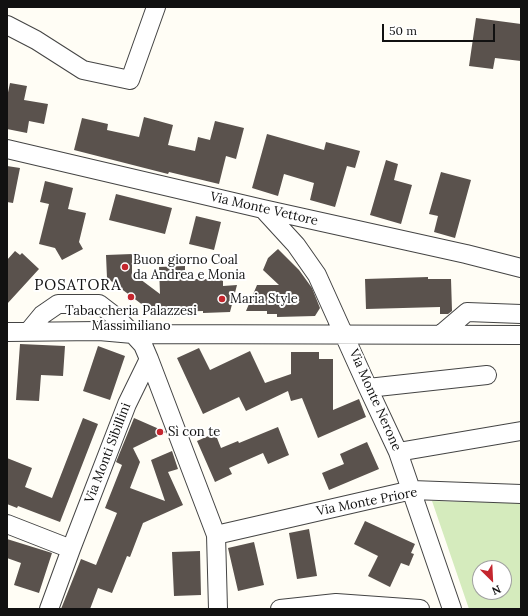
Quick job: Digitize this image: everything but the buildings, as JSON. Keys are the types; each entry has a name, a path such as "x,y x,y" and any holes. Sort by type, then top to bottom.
{"street":[{"path":"7,25 36,40 83,70 130,80 156,7"},
{"name":"Via Monte Vettore","path":"7,149 263,209 458,252 521,268"},
{"name":"Via Monte Nerone","path":"263,209 296,245 318,275 398,452 452,609"},
{"path":"28,332 42,315 58,304 99,304 116,317 143,345 216,535 218,609"},
{"path":"440,335 467,312 521,314"},
{"path":"7,332 99,331 133,334 521,335"},
{"name":"Via Monti Sibillini","path":"49,609 127,404 149,359"},
{"path":"368,388 488,375"},
{"path":"398,452 521,431"},
{"name":"Via Monte Priore","path":"216,535 412,490 521,494"},
{"path":"7,524 71,549"},
{"path":"280,609 337,606 420,609"}],"green space":[{"path":"432,501 521,503 521,609 469,609"}],"place":[{"name":"Buon giorno Coal da Andrea e Monia","path":"125,267"},
{"name":"Tabaccheria Palazzesi Massimiliano","path":"131,297"},
{"name":"Maria Style","path":"222,299"},
{"name":"Sì con te","path":"160,432"}],"district":[{"name":"POSATORA","path":"78,286"}]}
